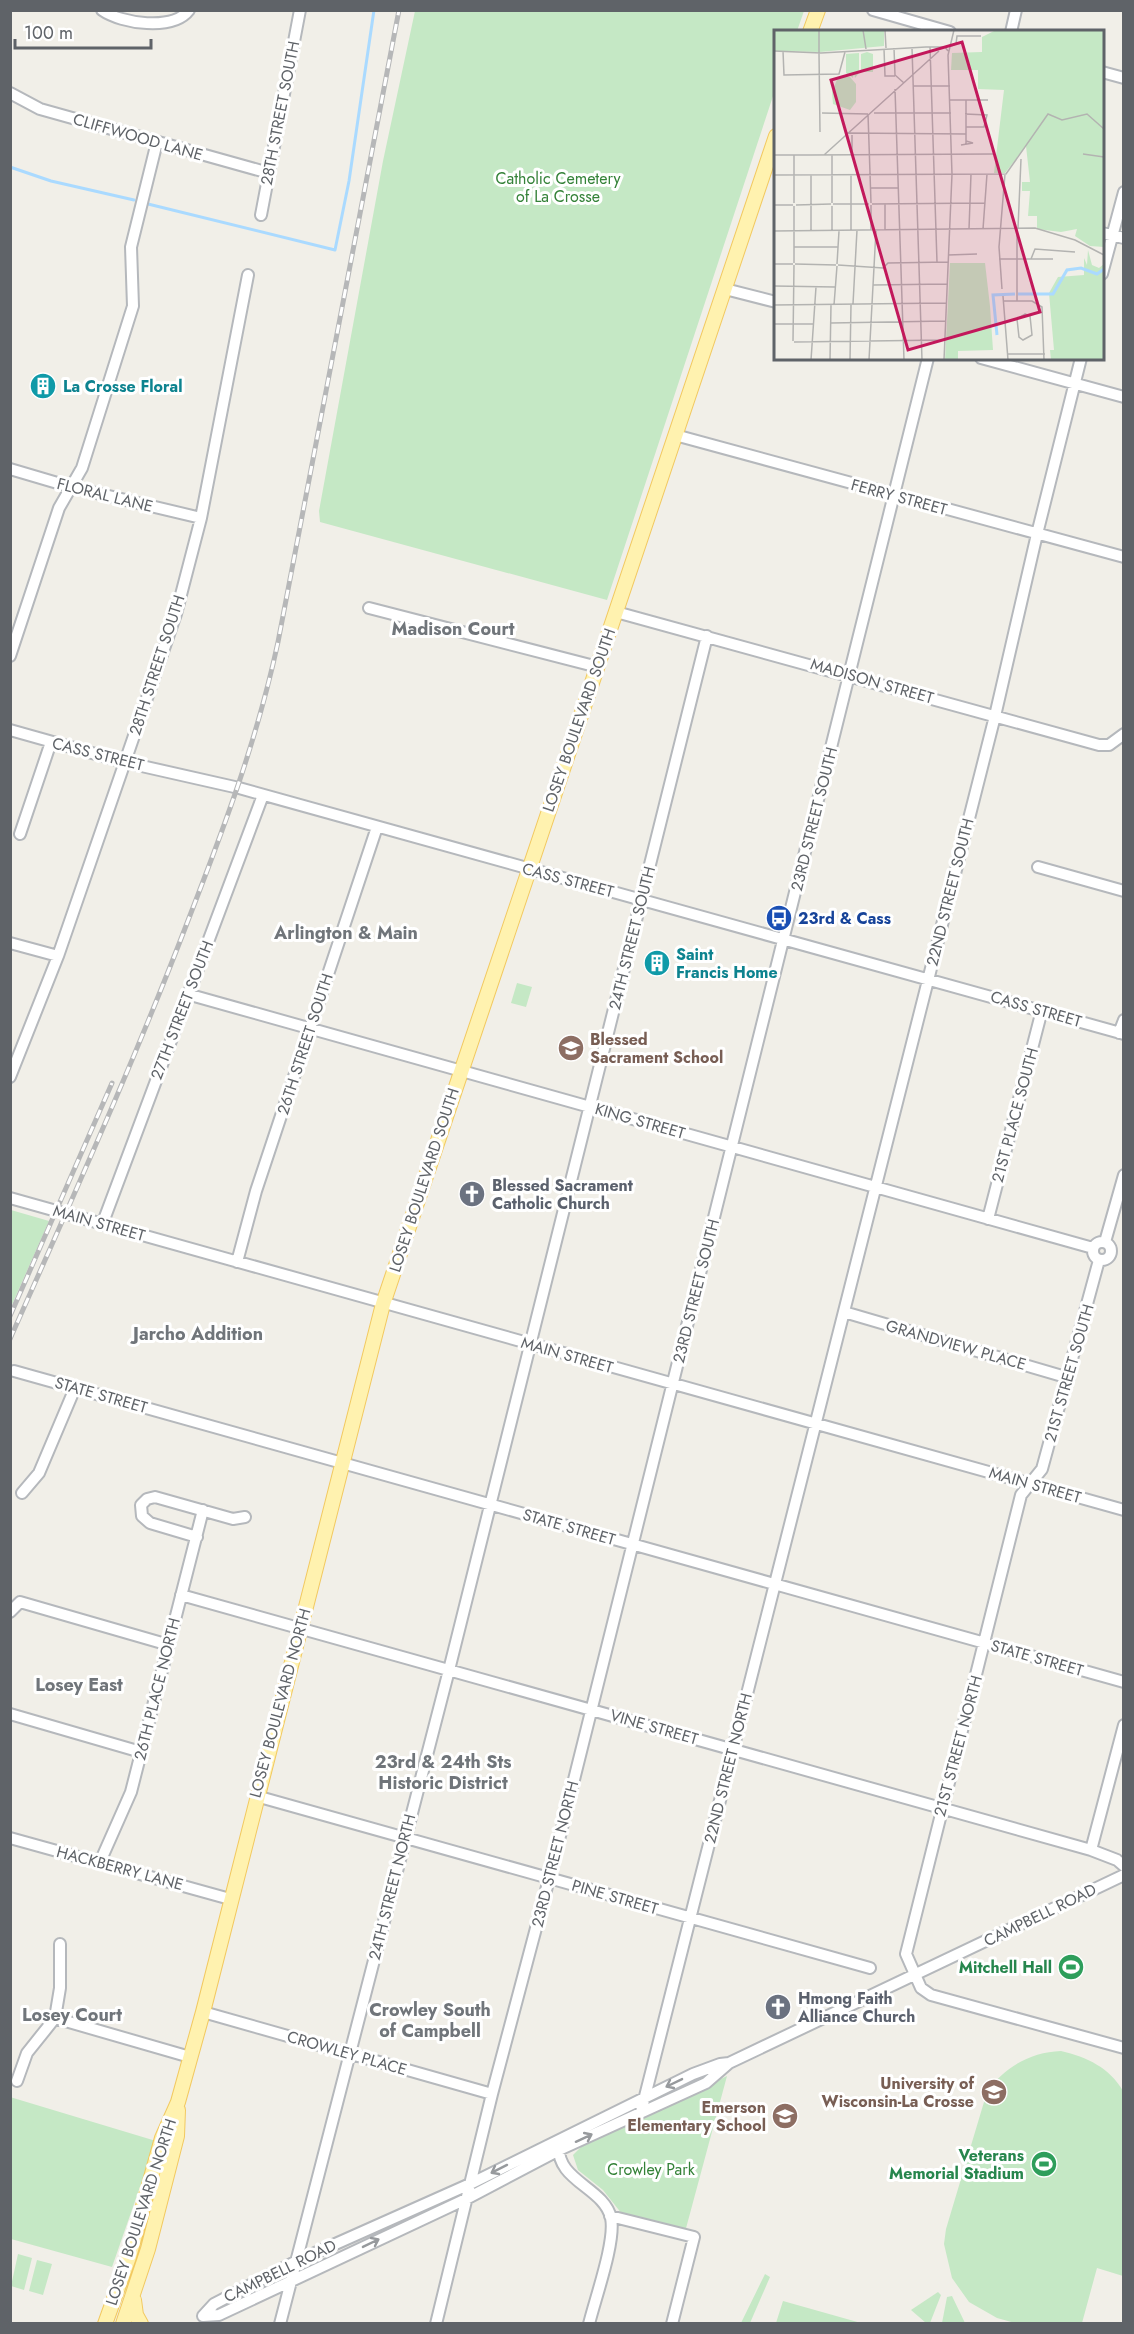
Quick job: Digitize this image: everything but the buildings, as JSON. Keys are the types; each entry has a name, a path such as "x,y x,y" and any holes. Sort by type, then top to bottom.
{"main road":[{"path":"811,30 818,10"},
{"name":"LOSEY BOULEVARD SOUTH","path":"383,1304 460,1070 774,145"},
{"name":"LOSEY BOULEVARD NORTH","path":"105,2324 129,2258 164,2133 178,2102 203,2012 256,1796 383,1304"},
{"name":"LOSEY BOULEVARD NORTH","path":"123,2324 134,2293 177,2136 178,2102"},
{"path":"134,2293 136,2315 141,2324"}],"street":[{"path":"102,10 126,19 167,24 183,17 189,10"},
{"name":"28TH STREET SOUTH","path":"261,215 300,10"},
{"path":"873,10 943,30"},
{"path":"1011,30 1016,10"},
{"path":"1104,73 1124,78"},
{"name":"CLIFFWOOD LANE","path":"10,93 40,109 269,173"},
{"path":"10,656 59,508 82,468 133,306 131,247 157,142"},
{"path":"1104,267 1124,192"},
{"name":"28TH STREET SOUTH","path":"10,1077 58,956 176,614 201,518 248,275"},
{"path":"725,289 774,301"},
{"name":"23RD STREET SOUTH","path":"672,1384 928,360"},
{"path":"988,360 1124,397"},
{"name":"22ND STREET SOUTH","path":"816,1425 874,1187 995,716 1037,534 1081,360"},
{"name":"FERRY STREET","path":"675,435 1124,557"},
{"name":"FLORAL LANE","path":"10,469 71,487 201,518"},
{"path":"369,608 598,667"},
{"name":"MADISON STREET","path":"616,612 1099,745 1109,745 1124,734"},
{"name":"24TH STREET SOUTH","path":"530,1345 707,636"},
{"name":"CASS STREET","path":"10,730 124,762 263,795 784,938 1121,1034"},
{"path":"20,834 51,742"},
{"name":"27TH STREET SOUTH","path":"102,1225 263,795"},
{"name":"26TH STREET SOUTH","path":"237,1262 256,1191 377,827"},
{"path":"1038,867 1124,891"},
{"path":"10,943 58,956"},
{"name":"KING STREET","path":"187,994 1093,1248"},
{"name":"21ST PLACE SOUTH","path":"988,1219 1042,1010"},
{"path":"1121,1034 1124,1020"},
{"path":"1105,1242 1124,1175"},
{"name":"MAIN STREET","path":"10,1197 383,1304 1124,1510"},
{"path":"1098,1242 1105,1242 1109,1245 1111,1254 1099,1260 1094,1256 1093,1248 1098,1242"},
{"path":"1111,1254 1124,1257"},
{"name":"21ST STREET SOUTH","path":"1031,1483 1041,1469 1069,1378 1099,1260"},
{"name":"GRANDVIEW PLACE","path":"844,1312 1069,1378"},
{"name":"24TH STREET NORTH","path":"280,2324 449,1670 530,1345"},
{"name":"STATE STREET","path":"14,1371 1124,1682"},
{"name":"23RD STREET NORTH","path":"436,2324 492,2094 550,1878 672,1384"},
{"path":"22,1493 39,1473 75,1388"},
{"name":"22ND STREET NORTH","path":"641,2112 816,1425"},
{"name":"21ST STREET NORTH","path":"914,1976 906,1954 1021,1495 1031,1483"},
{"path":"197,1537 150,1523 140,1510 144,1501 155,1497 233,1519 244,1517"},
{"name":"26TH PLACE NORTH","path":"100,1863 127,1806 203,1510"},
{"name":"VINE STREET","path":"182,1595 1091,1850 1117,1860 1124,1866"},
{"path":"10,1612 20,1602 169,1645"},
{"path":"10,1714 141,1752"},
{"path":"1091,1850 1124,1725"},
{"name":"PINE STREET","path":"256,1796 870,1968"},
{"name":"HACKBERRY LANE","path":"10,1838 230,1899"},
{"name":"CAMPBELL ROAD","path":"729,2064 709,2067 470,2184 295,2262 214,2304 203,2316 219,2315 466,2199 559,2150 706,2083 729,2064 1124,1875"},
{"path":"17,2081 27,2053 54,2018 60,1988 60,1944"},
{"path":"914,1976 921,1988 931,1995 1124,2048"},
{"name":"CROWLEY PLACE","path":"203,2012 492,2094"},
{"path":"54,2018 190,2057"},
{"path":"560,2138 559,2150 566,2168 601,2200 610,2216 611,2238 589,2324"},
{"path":"610,2216 694,2237 672,2324"}],"green space":[{"name":"Catholic Cemetery of La Crosse","path":"415,11 804,11 797,30 774,30 774,93 607,600 320,522 319,511 383,161"},
{"path":"517,983 532,987 526,1007 511,1003"},
{"path":"10,1210 49,1221 11,1307"},
{"name":"Veterans Memorial Stadium","path":"1061,2051 1080,2057 1105,2070 1123,2091 1123,2276 1097,2268 1082,2323 1015,2323 997,2318 969,2302 952,2278 944,2244 946,2229 987,2092 1002,2075 1019,2063 1039,2054"},
{"name":"Crowley Park","path":"727,2076 685,2232 622,2214 603,2190 578,2170 573,2155 581,2147"},
{"path":"10,2097 156,2141 112,2267 11,2239"},
{"path":"18,2254 32,2258 24,2290 11,2286"},
{"path":"37,2260 52,2264 43,2295 29,2291"},
{"path":"765,2274 770,2277 750,2323 741,2323"},
{"path":"938,2292 941,2295 930,2323 926,2323 911,2310"},
{"path":"952,2296 965,2323 942,2323 947,2297"},
{"path":"783,2301 861,2323 776,2323"}],"waterway":[{"path":"148,204 335,250 349,181 374,10"},
{"path":"10,167 51,181 134,200"}],"railway":[{"path":"10,1339 147,1024 202,883 250,748 278,642 399,10"},
{"path":"10,1316 112,1083"}],"place":[{"name":"La Crosse Floral","path":"43,386"},
{"name":"23rd & Cass","path":"779,918"},
{"name":"Saint Francis Home","path":"657,963"},
{"name":"Blessed Sacrament School","path":"571,1048"},
{"name":"Blessed Sacrament Catholic Church","path":"472,1194"},
{"name":"Mitchell Hall","path":"1071,1967"},
{"name":"Hmong Faith Alliance Church","path":"778,2007"},
{"name":"University of Wisconsin-La Crosse","path":"994,2092"},
{"name":"Emerson Elementary School","path":"785,2116"},
{"name":"Veterans Memorial Stadium","path":"1044,2164"}],"district":[{"name":"Madison Court","path":"453,629"},
{"name":"Arlington & Main","path":"346,933"},
{"name":"Jarcho Addition","path":"198,1334"},
{"name":"Losey East","path":"79,1685"},
{"name":"23rd & 24th Sts Historic District","path":"443,1772"},
{"name":"Losey Court","path":"72,2015"},
{"name":"Crowley South of Campbell","path":"430,2020"}]}
